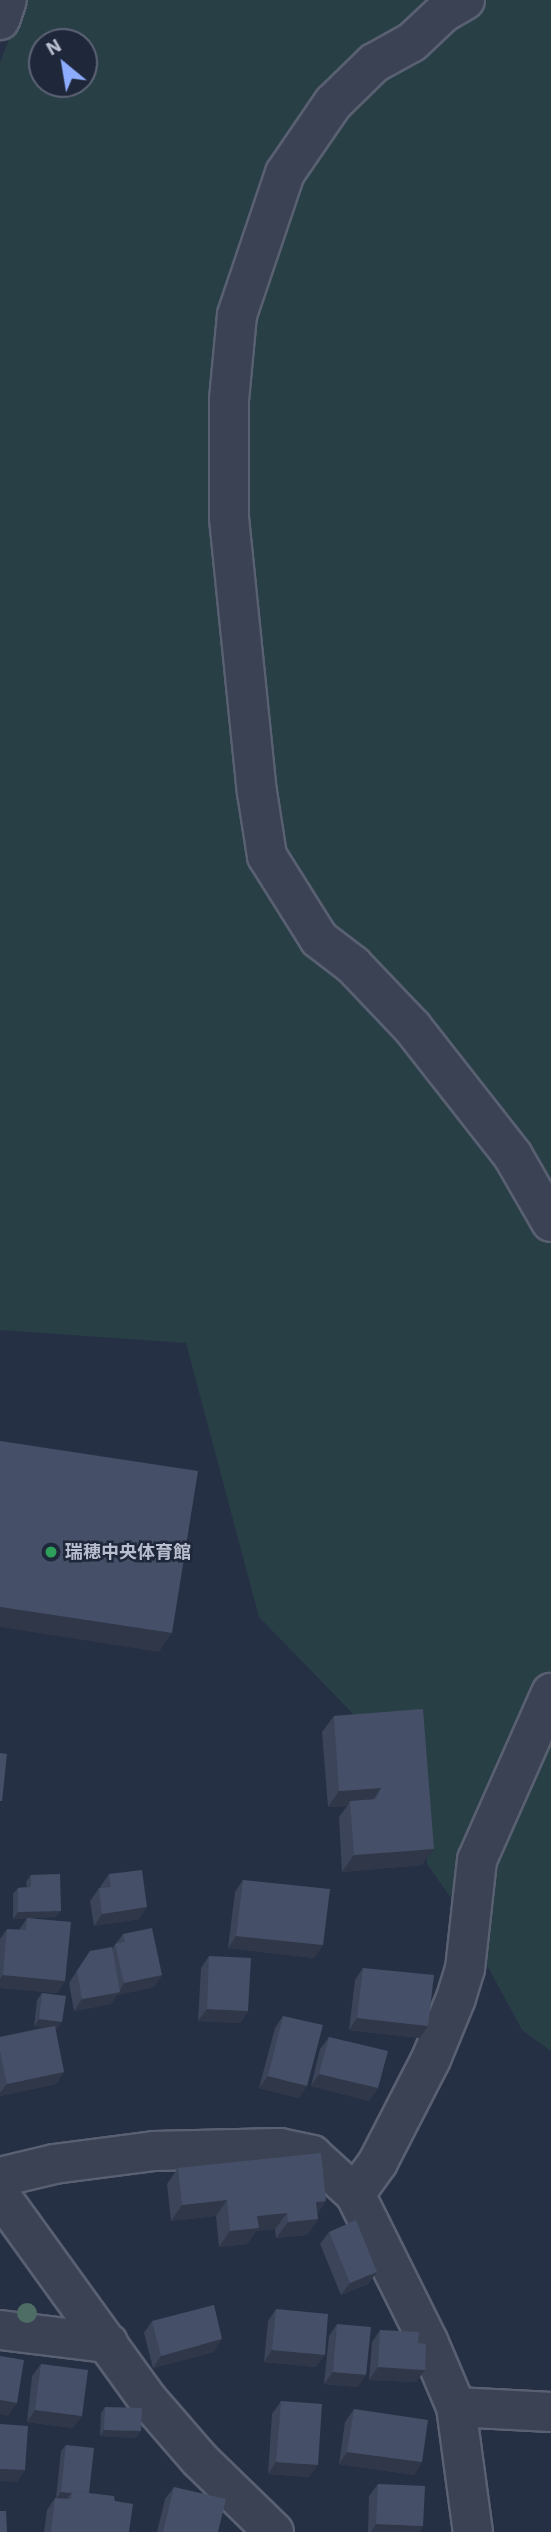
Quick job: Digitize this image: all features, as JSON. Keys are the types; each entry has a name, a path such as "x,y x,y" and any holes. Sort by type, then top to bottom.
{"street":[{"path":"0,20 7,0"},
{"path":"465,0 444,12 412,42 374,63 349,87 333,103 285,173 237,315 229,399 229,519 257,792 267,856 319,939 353,965 412,1027 513,1156 551,1222"},
{"path":"355,2194 378,2162 431,2059 456,1998 465,1969 477,1860 551,1693"},
{"path":"274,2532 192,2452 148,2400 0,2192 54,2164 154,2151 280,2148 312,2155 355,2194 428,2341 456,2407 472,2532"},
{"path":"0,2330 108,2343"},
{"path":"456,2407 551,2412"}],"shaded area":[{"path":"25,0 551,0 551,2051 522,2030 451,1898 427,1864 415,1723 359,1720 259,1617 186,1343 0,1330 0,62"}],"building":[{"path":"0,1441 198,1471 172,1633 0,1607"},
{"path":"423,1709 434,1849 354,1855 350,1801 376,1799 381,1788 339,1791 334,1716"},
{"path":"0,1753 7,1754 2,1801 0,1801"},
{"path":"142,1870 147,1907 102,1914 99,1888 111,1887 109,1874"},
{"path":"60,1874 61,1911 18,1912 18,1888 31,1887 31,1875"},
{"path":"243,1880 330,1889 323,1945 236,1936"},
{"path":"27,1918 71,1922 65,1981 3,1975 7,1929 26,1930"},
{"path":"152,1928 162,1975 124,1983 115,1944 125,1942 123,1934"},
{"path":"112,1947 120,1992 82,1999 77,1971 90,1951"},
{"path":"209,1956 251,1958 248,2011 207,2009"},
{"path":"363,1968 434,1975 428,2026 357,2018"},
{"path":"42,1993 66,1996 62,2022 39,2019"},
{"path":"283,2016 323,2025 307,2086 268,2076"},
{"path":"55,2026 64,2072 7,2084 0,2037"},
{"path":"329,2037 388,2051 378,2088 319,2074"},
{"path":"321,2153 326,2201 316,2202 318,2219 288,2222 287,2213 257,2216 259,2228 230,2231 227,2200 182,2205 178,2168"},
{"path":"356,2220 377,2272 350,2283 329,2232"},
{"path":"214,2305 222,2339 161,2356 152,2321"},
{"path":"276,2309 328,2314 325,2355 272,2350"},
{"path":"337,2324 371,2327 366,2375 333,2372"},
{"path":"380,2330 419,2332 418,2343 426,2344 425,2370 378,2367"},
{"path":"0,2356 24,2360 17,2403 0,2400"},
{"path":"41,2364 88,2370 82,2416 35,2410"},
{"path":"281,2401 322,2404 318,2465 276,2462"},
{"path":"105,2407 142,2408 141,2431 104,2430"},
{"path":"354,2409 428,2420 422,2462 347,2452"},
{"path":"0,2424 28,2426 25,2470 0,2469"},
{"path":"66,2445 94,2448 89,2493 61,2492"},
{"path":"378,2484 425,2486 423,2526 376,2524"},
{"path":"174,2487 226,2499 218,2532 163,2532"},
{"path":"72,2491 114,2496 115,2501 133,2504 129,2532 51,2532 55,2498 71,2499"},
{"path":"0,2511 6,2511 7,2532 0,2532"}],"place":[{"name":"瑞穂中央体育館","path":"51,1552"}]}
